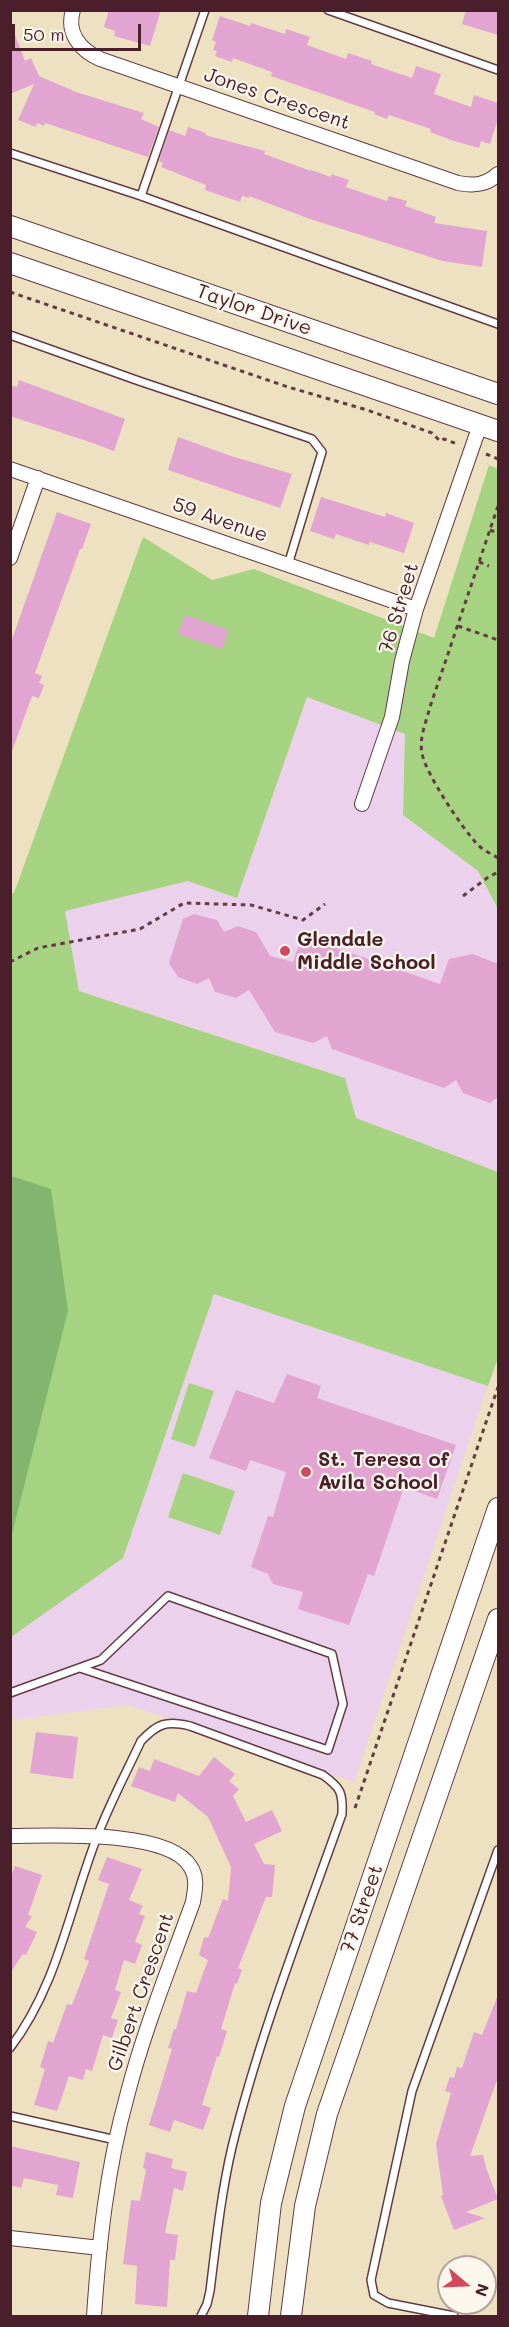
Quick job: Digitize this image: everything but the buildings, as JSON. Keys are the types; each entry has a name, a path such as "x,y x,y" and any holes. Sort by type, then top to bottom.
{"main road":[{"name":"Taylor Drive","path":"10,226 498,394"},
{"name":"Taylor Drive","path":"10,263 489,428"},
{"name":"77 Street","path":"258,2316 270,2203 295,2106 498,1508"},
{"name":"77 Street","path":"291,2316 305,2206 327,2114 498,1619"}],"street":[{"name":"Jones Crescent","path":"73,10 71,30 89,54 458,183 481,185 498,174"},
{"name":"76 Street","path":"362,804 392,717 402,661 416,609 489,428"},
{"name":"59 Avenue","path":"10,469 416,609"},
{"path":"10,558 38,478"},
{"name":"Gilbert Crescent","path":"10,1836 97,1836 164,1848 180,1855 190,1865 195,1876 193,1902 138,2058 116,2140 107,2188 94,2316"},
{"path":"10,2238 100,2248"}],"lane":[{"path":"141,196 206,10"},
{"path":"328,10 498,69"},
{"path":"10,153 141,196 498,324"},
{"path":"10,335 312,439 322,452 288,565"},
{"path":"10,1693 101,1660 168,1596 332,1654 343,1704 328,1750 80,1668"},
{"path":"10,2048 42,1997 59,1953 97,1836 141,1741 151,1730 168,1722 190,1726 323,1775 339,1788 342,1798 342,1814 256,2060 232,2148 210,2291 201,2316"},
{"path":"454,2316 388,2303 374,2295 371,2280 412,2091 498,1850"},
{"path":"10,2116 116,2140"}],"path":[{"path":"10,292 288,387 367,410 432,433 440,441 444,439"},
{"path":"493,456 498,459"},
{"path":"498,506 429,707 422,739 422,752 429,773 470,836 482,849 498,858"},
{"path":"490,530 498,533"},
{"path":"479,562 489,566"},
{"path":"457,626 498,640"},
{"path":"462,896 498,872"},
{"path":"10,962 38,948 140,929 184,903 251,905 303,920 325,904"},
{"path":"354,1812 498,1387"}],"shaded area":[{"name":"Glendale Middle School","path":"307,697 405,734 403,815 478,871 498,909 498,1172 356,1118 345,1078 79,991 65,911 188,881 237,898"},
{"name":"St. Teresa of Avila School","path":"214,1293 488,1386 354,1782 128,1705 11,1720 10,1637 123,1558"}],"green space":[{"path":"489,465 498,469 498,909 478,871 403,815 405,734 307,697 237,898 188,881 65,911 79,991 345,1078 356,1118 498,1172 498,1358 488,1386 214,1294 123,1558 11,1637 10,895 14,893 143,537 212,580 254,569 434,638"},
{"path":"11,1176 51,1189 68,1311 11,1538"},
{"path":"189,1383 214,1391 195,1447 171,1439"},
{"path":"183,1473 235,1491 220,1535 168,1517"}],"place":[{"name":"Glendale Middle School","path":"285,951"},
{"name":"St. Teresa of Avila School","path":"306,1472"}]}
